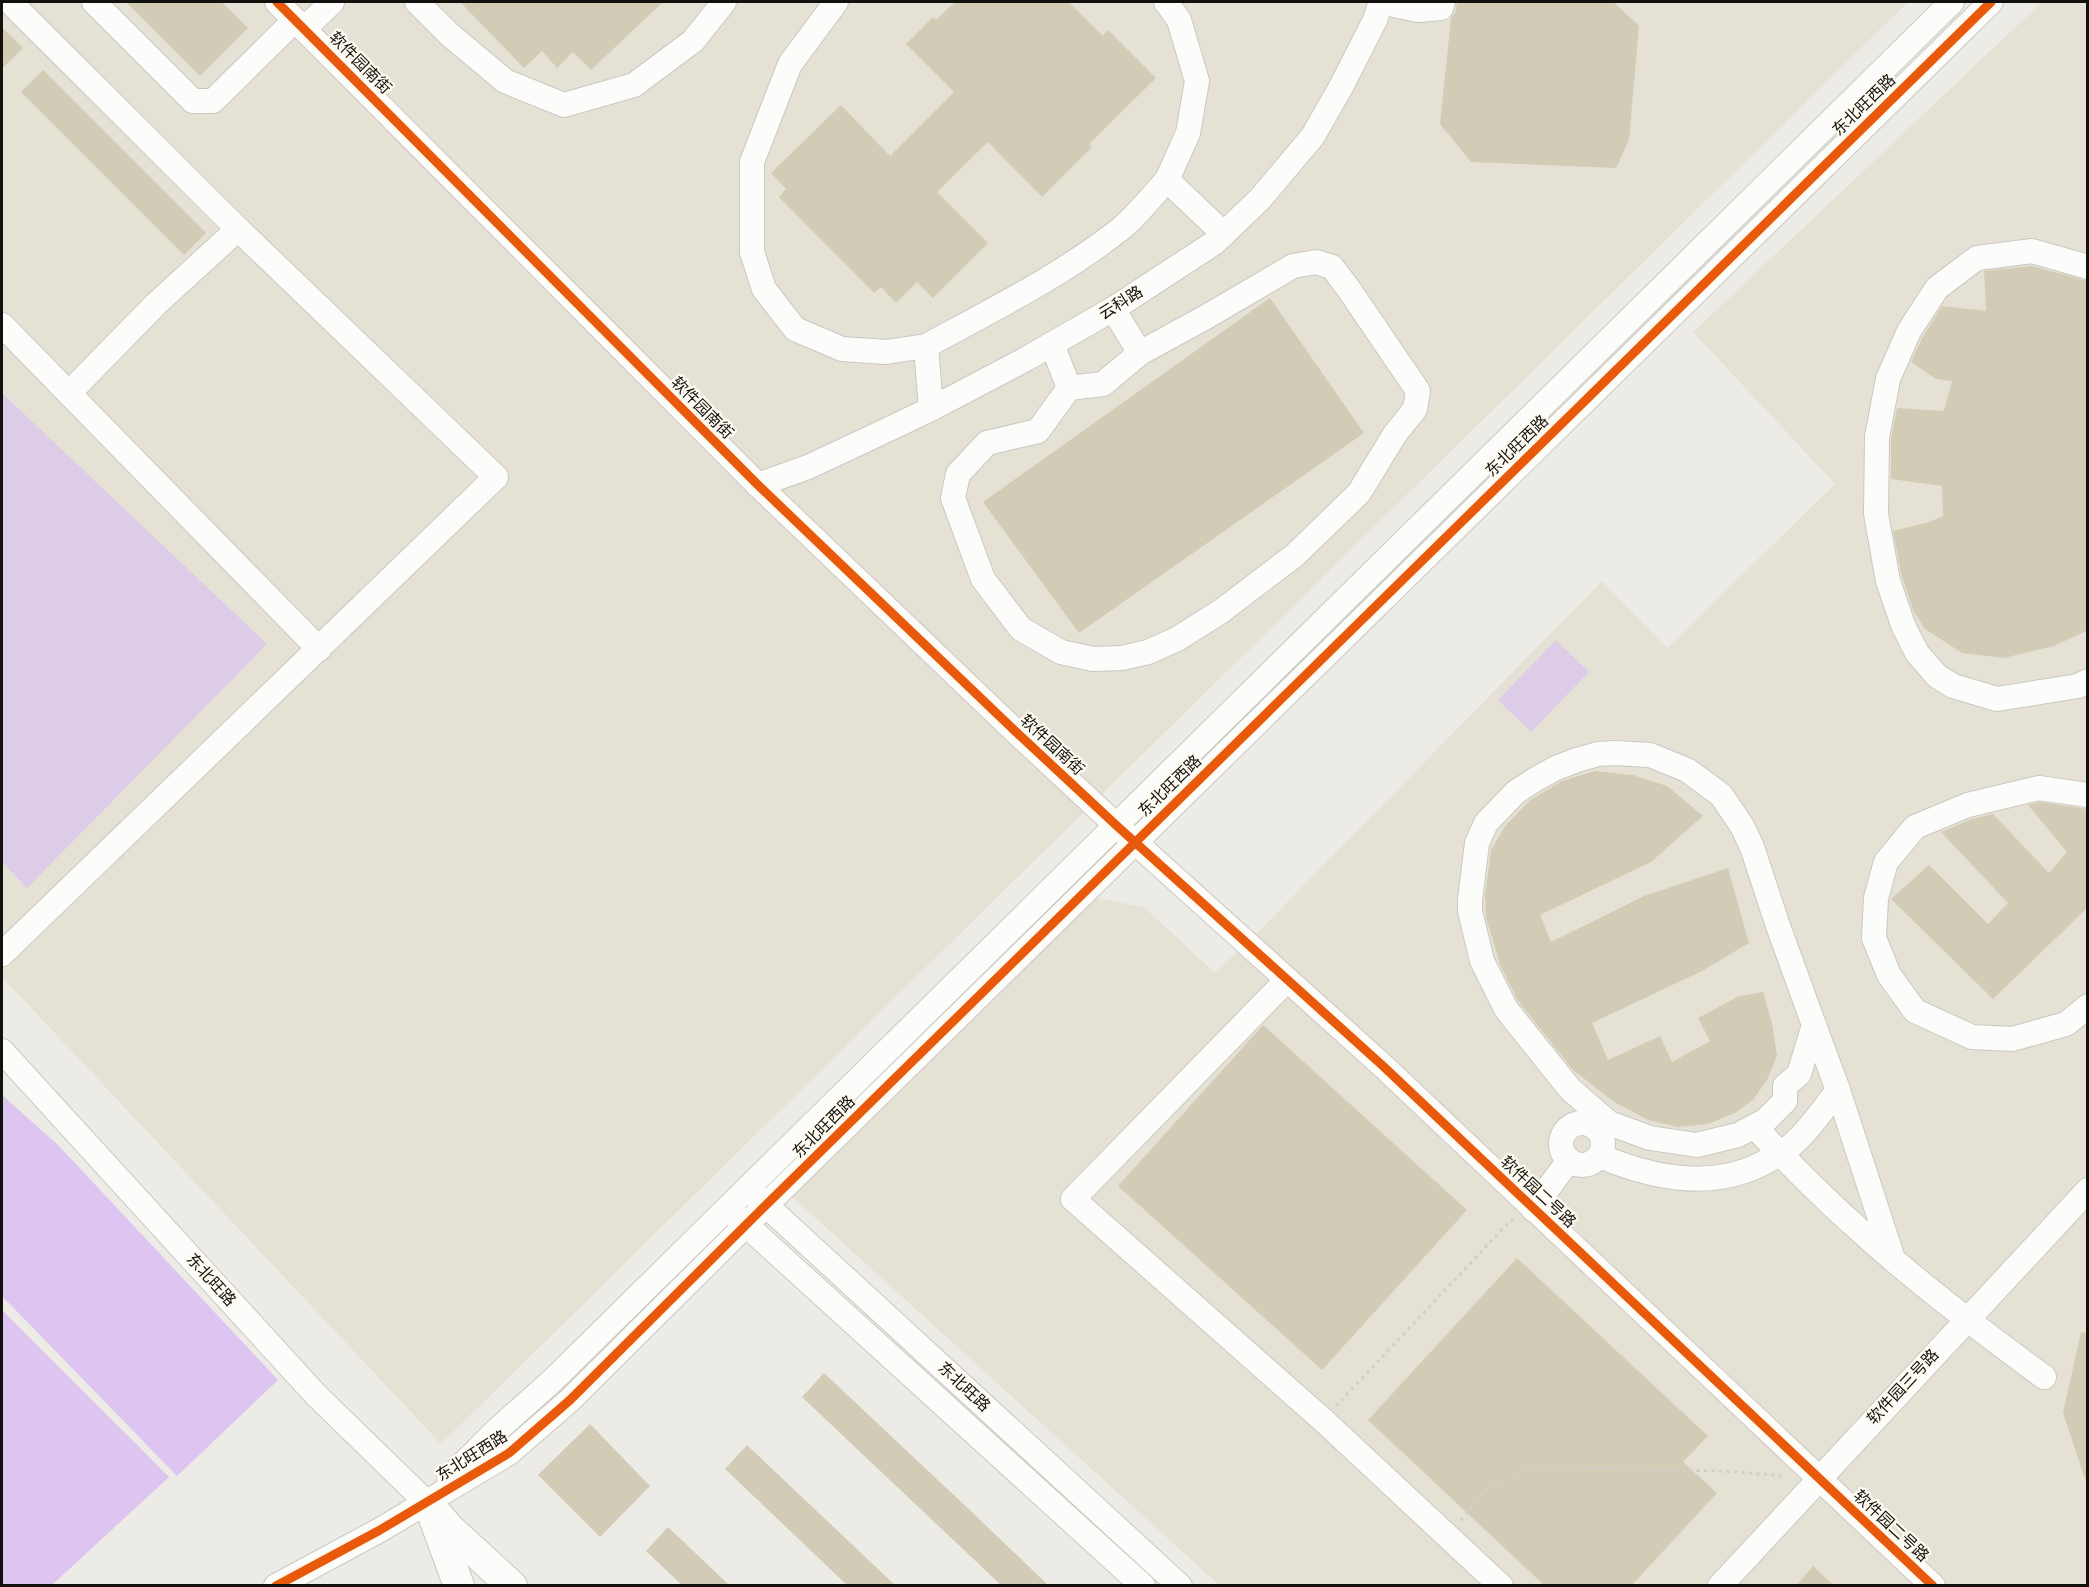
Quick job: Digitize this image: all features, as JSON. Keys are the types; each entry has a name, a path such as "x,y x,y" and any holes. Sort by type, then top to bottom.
{"main road":[{"name":"东北旺路","path":"426,1502 442,1537 459,1586"},
{"name":"东北旺路","path":"426,1502 450,1529 512,1586"}],"street":[{"path":"2,954 496,477 238,229 10,2"},
{"path":"94,2 193,101 213,101 299,24 332,2"},
{"name":"软件园南街","path":"277,2 758,484 1116,826"},
{"path":"417,2 449,34 505,81 564,105 634,85 693,41 724,2"},
{"path":"836,2 790,64 752,162 752,252 764,289 795,329 842,349 886,352 926,346 1077,262 1125,225 1167,180 1188,133 1197,81 1179,20 1166,2"},
{"path":"1380,2 1418,10 1441,8 1443,2"},
{"name":"云科路","path":"758,484 808,467 931,409 1113,309 1214,243 1260,199 1313,136 1342,86 1375,20 1380,2"},
{"name":"东北旺西路","path":"426,1502 496,1431 553,1380 748,1189 1952,2"},
{"name":"东北旺西路","path":"276,1586 380,1530 508,1453 570,1400 1991,2"},
{"path":"1167,180 1224,234"},
{"path":"69,393 156,304 238,229"},
{"path":"2088,267 2032,251 1977,258 1937,288 1909,331 1888,379 1876,437 1876,514 1888,582 1903,625 1917,653 1937,676 1953,686 1997,699 2078,686 2088,681"},
{"path":"1316,262 1332,267 1418,391 1415,409 1395,434 1359,493 1294,555 1220,612 1177,639 1140,654 1122,658 1093,659 1061,652 1021,629 983,579 954,498 958,474 987,443 1038,431 1069,388 1103,384 1140,353 1293,266 1316,262"},
{"path":"1113,309 1140,353"},
{"path":"2,326 319,649"},
{"path":"1052,344 1069,388"},
{"path":"926,346 931,409"},
{"path":"1814,1025 1799,1074 1785,1086 1785,1101 1766,1120 1755,1127 1738,1135 1697,1145 1650,1138 1609,1123 1598,1122 1582,1123 1568,1128 1561,1141 1564,1155 1569,1161 1582,1165 1589,1164 1600,1156 1604,1144 1603,1137 1598,1122 1506,1009 1482,961 1470,911 1477,843 1486,823 1516,792 1556,768 1598,754 1650,755 1688,770 1721,795 1742,826 1752,846 1777,923 1838,1090 1893,1259"},
{"path":"2088,795 2039,788 1968,805 1915,827 1886,862 1876,898 1874,938 1889,975 1915,1011 1972,1037 2012,1039 2066,1024 2088,1006"},
{"name":"软件园二号路","path":"1116,826 1383,1066 1933,1586"},
{"path":"1287,980 1073,1199 1323,1420 1501,1586"},
{"name":"东北旺路","path":"2,1051 316,1395 426,1502"},
{"path":"1600,1156 1657,1176 1677,1179 1715,1179 1745,1172 1781,1154 1802,1135 1838,1090"},
{"path":"1755,1127 1855,1227 1966,1320 2044,1377"},
{"path":"1533,1209 1569,1161"},
{"name":"东北旺路","path":"748,1189 1180,1586"},
{"name":"软件园三号路","path":"1720,1586 2088,1190"},
{"name":"东北旺路","path":"728,1208 1143,1586"}],"path":[{"path":"1323,1420 1510,1221 1533,1209"},
{"path":"1448,1536 1485,1490 1536,1467 1723,1471 1818,1479"}],"shaded area":[{"path":"2,2 1908,2 441,1444 2,977"},
{"path":"2042,2 2087,2 2087,1585 1219,1585 788,1193 1090,897 1144,907 1215,973 1261,929 1602,581 1667,648 1835,484 1693,332"},
{"path":"2,393 267,644 27,888 2,862"},
{"path":"1556,640 1589,672 1531,732 1498,700"},
{"path":"2,1095 58,1145 278,1380 177,1476 2,1296"},
{"path":"2,1310 169,1477 52,1585 2,1585"}],"building":[{"path":"126,2 222,2 248,28 200,76"},
{"path":"460,2 663,2 591,70 573,52 557,68 542,51 524,68"},
{"path":"955,2 1069,2 1103,36 1108,30 1156,78 1089,144 1092,147 1042,197 988,142 937,192 988,243 933,298 917,282 896,303 881,287 874,293 779,197 786,189 771,173 841,105 890,156 954,92 906,44 933,17 936,20"},
{"path":"1457,2 1614,2 1639,26 1629,140 1616,168 1471,162 1440,124 1451,18 1455,13"},
{"path":"2,27 23,48 2,69"},
{"path":"43,70 206,233 184,255 21,92"},
{"path":"2031,266 2088,281 2088,630 2054,646 2004,658 1962,653 1925,629 1914,612 1902,577 1893,531 1943,516 1942,486 1891,479 1891,438 1897,408 1944,411 1952,381 1936,379 1911,362 1922,338 1942,306 1986,311 1984,271"},
{"path":"1270,298 1364,433 1079,633 983,502"},
{"path":"1595,771 1633,775 1667,786 1703,816 1651,862 1540,915 1551,942 1644,896 1728,868 1749,943 1702,971 1592,1023 1608,1060 1660,1036 1672,1062 1710,1041 1698,1018 1739,996 1763,992 1772,1023 1777,1056 1767,1080 1753,1100 1735,1113 1708,1124 1678,1127 1648,1120 1614,1102 1573,1070 1518,1001 1501,967 1486,918 1485,895 1491,850 1506,825 1529,801 1562,781"},
{"path":"2040,802 2088,809 2088,907 1993,999 1891,899 1929,865 1988,924 2008,903 1941,832 1972,819 1993,814 2049,873 2067,852 2028,805"},
{"path":"1263,1025 1467,1210 1322,1370 1118,1186"},
{"path":"1517,1258 1708,1436 1683,1462 1717,1493 1631,1586 1545,1586 1368,1420"},
{"path":"2081,1332 2088,1333 2088,1478 2085,1479 2063,1413"},
{"path":"824,1373 1049,1586 1002,1586 802,1397"},
{"path":"590,1424 650,1486 600,1537 538,1475"},
{"path":"747,1445 896,1586 848,1586 725,1469"},
{"path":"668,1527 730,1586 683,1586 646,1551"},
{"path":"1813,1566 1834,1586 1796,1586"}],"cycle path":[{"path":"277,2 758,485 1014,730 1383,1066 1933,1586"},
{"path":"276,1586 380,1530 509,1453 570,1400 1991,2"}]}
